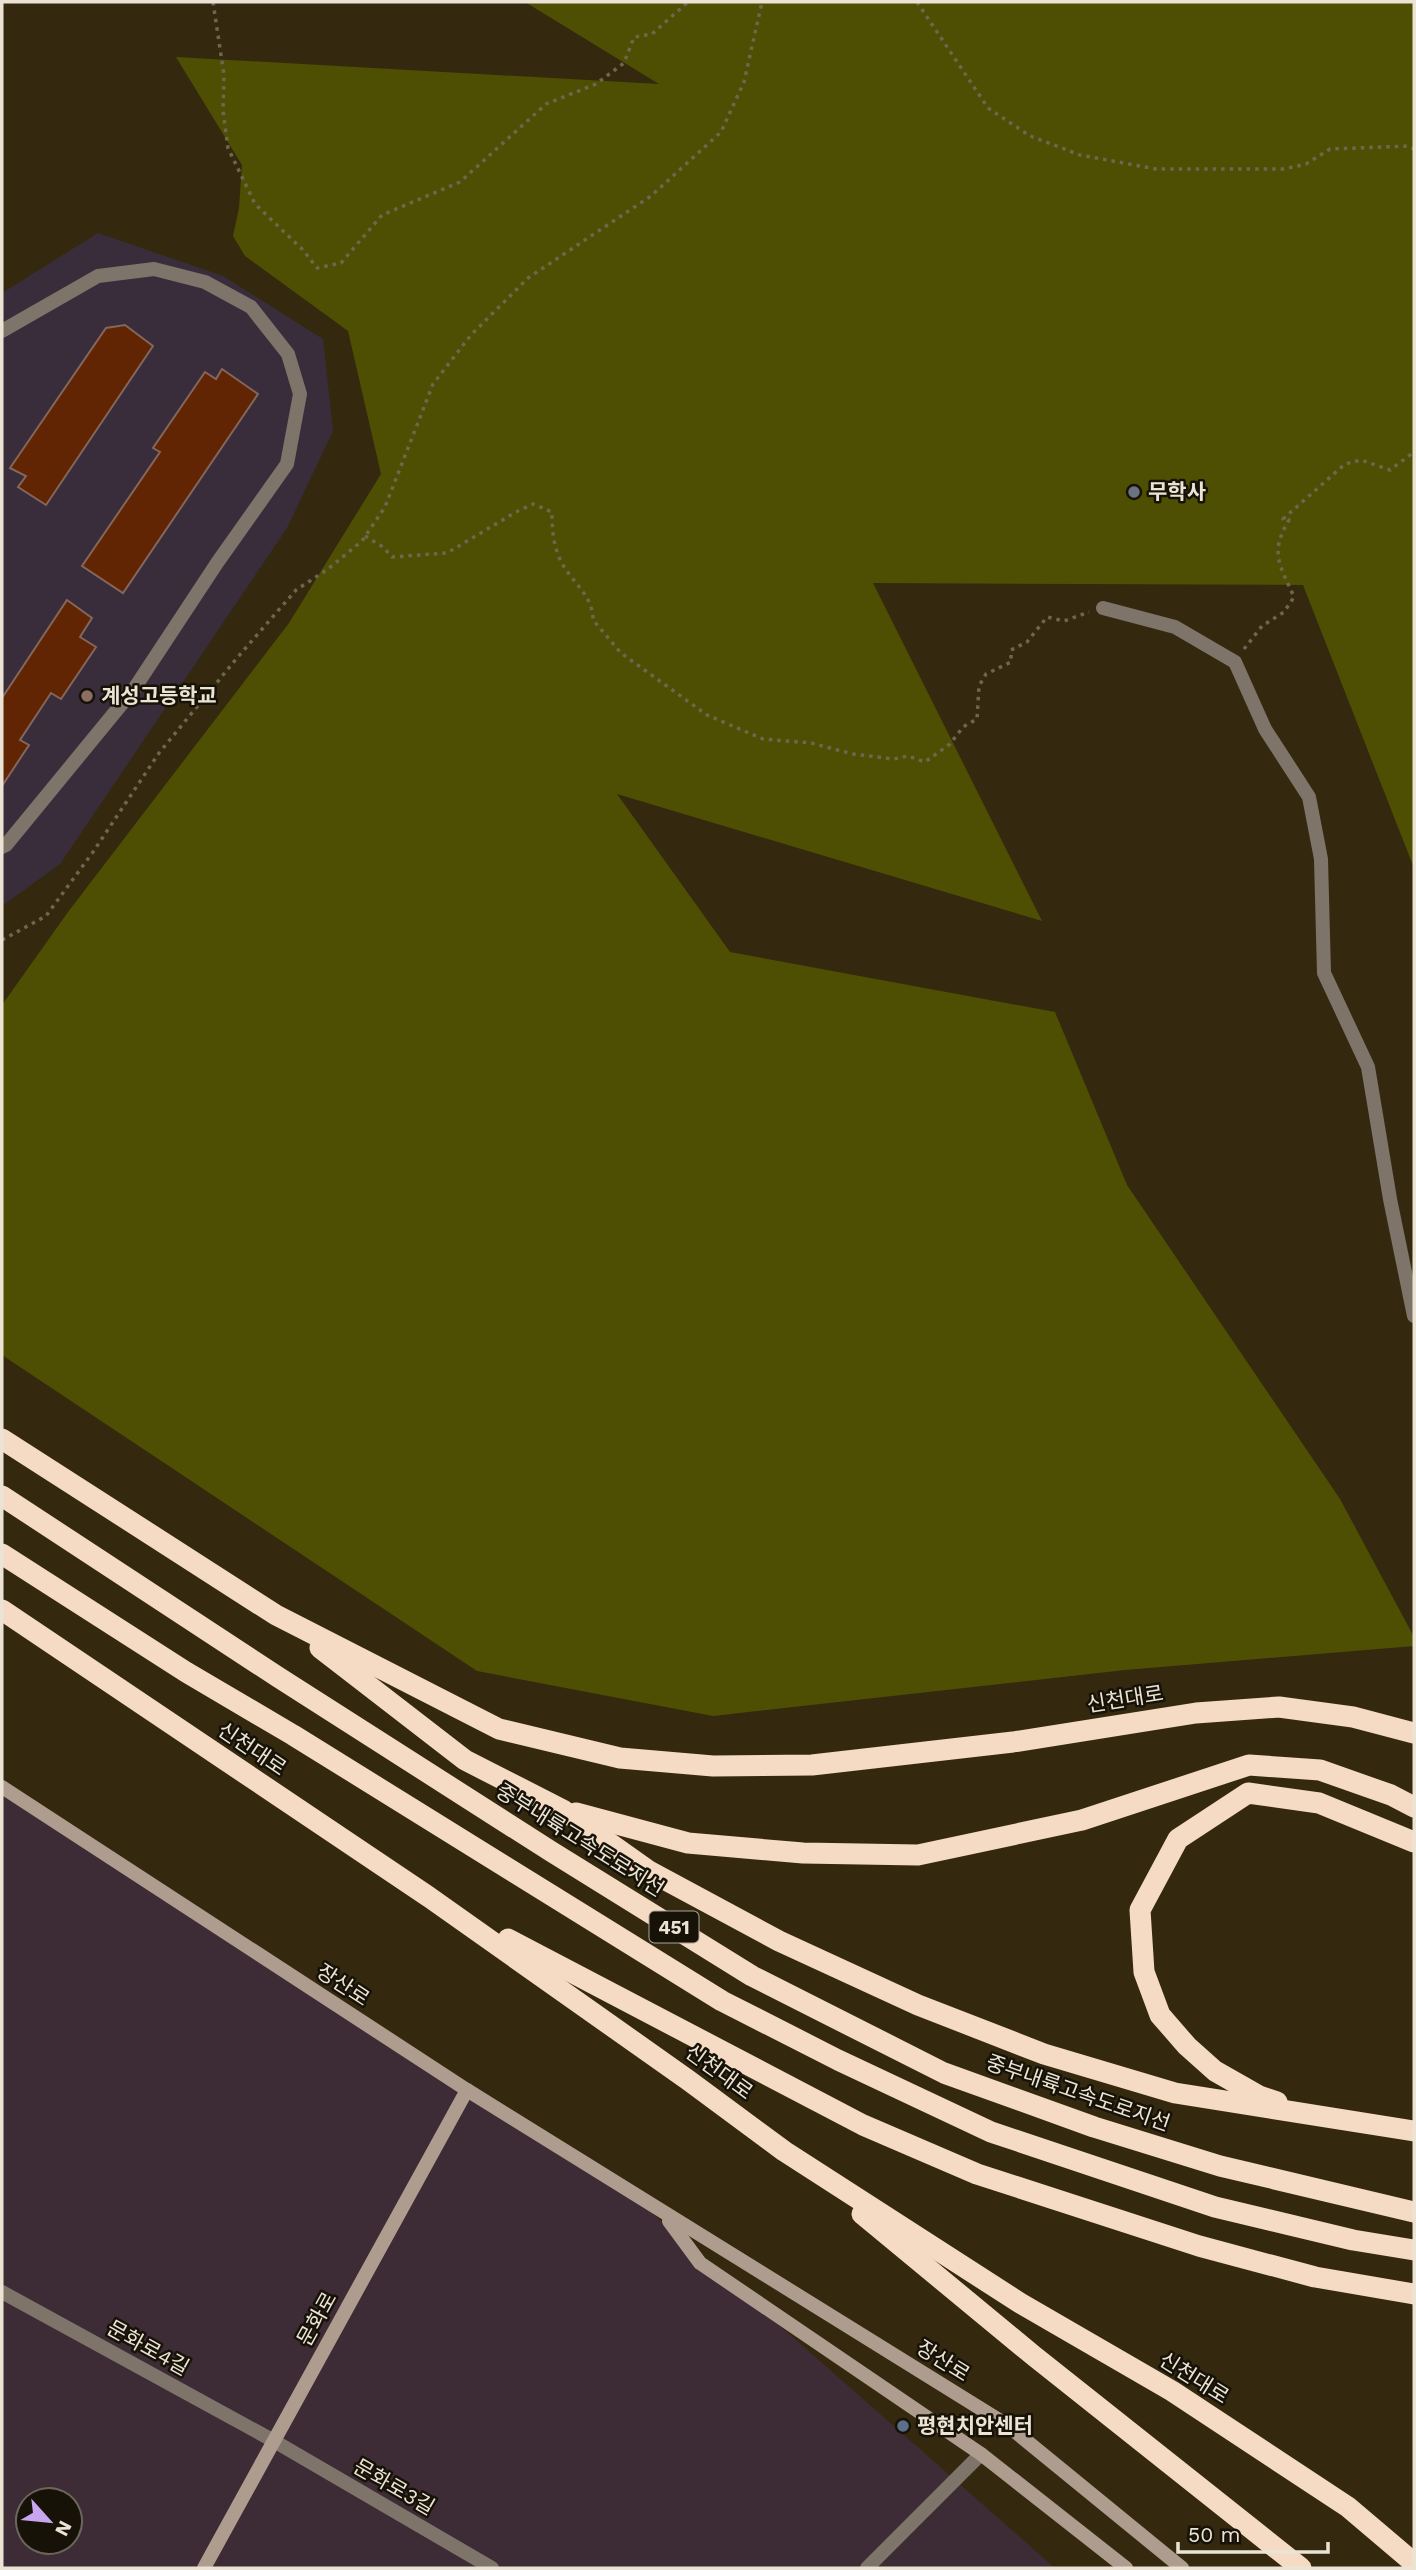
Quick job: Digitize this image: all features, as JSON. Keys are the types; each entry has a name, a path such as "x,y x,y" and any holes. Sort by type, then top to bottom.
{"highway":[{"name":"신천대로","path":"2,1439 276,1615 499,1729 620,1758 713,1766 812,1765 1013,1742 1196,1713 1279,1707 1353,1717 1414,1733"},
{"name":"중부내륙고속도로지선","path":"2,1496 358,1728 752,1976 944,2073 1082,2123 1220,2166 1414,2212"},
{"name":"451","path":"2,1554 139,1643 722,2001 838,2060 992,2132 1215,2207 1353,2240 1414,2250"},
{"name":"신천대로","path":"2,1610 429,1896 784,2151 1020,2303 1172,2391 1348,2507 1414,2563"},
{"path":"276,1615 465,1759 563,1810 661,1877 779,1941 918,2005 1044,2054 1175,2093 1414,2131"},
{"path":"563,1810 688,1843 803,1853 919,1855 1082,1820 1249,1765 1320,1770 1391,1795 1414,1807"},
{"path":"1325,2118 1259,2096 1215,2071 1187,2046 1160,2015 1144,1972 1140,1910 1178,1839 1248,1793 1319,1803 1414,1842"},
{"path":"429,1896 863,2125 977,2174 1199,2246 1315,2277 1414,2294"},
{"path":"784,2151 1034,2356 1301,2568"}],"main road":[{"name":"장산로","path":"2,1787 467,2090 1007,2426 1182,2568"},
{"name":"문화로","path":"204,2568 467,2090"},
{"name":"장산로","path":"664,2214 700,2263 981,2454 1126,2568"}],"street":[{"path":"2,331 98,275 153,269 205,282 251,307 288,354 300,394 287,464 134,688 2,847"},
{"path":"1104,608 1175,627 1235,662 1265,729 1308,797 1321,859 1324,973 1368,1067 1390,1199 1414,1316"},
{"name":"문화로4길","path":"2,2292 274,2441"},
{"name":"문화로3길","path":"274,2441 492,2568"},
{"path":"867,2568 981,2454"}],"path":[{"path":"213,2 224,75 223,111 228,148 255,204 303,250 317,268 341,263 382,215 460,182 546,104 596,84 624,63 634,37 652,34 688,2"},
{"path":"2,940 46,916 93,852 159,753 237,658 296,590 328,569 365,536 385,507 433,384 471,335 527,278 651,196 721,132 744,82 762,2"},
{"path":"917,2 988,108 1030,136 1080,155 1156,169 1284,169 1306,164 1330,149 1408,146 1414,149"},
{"path":"1235,662 1262,626 1284,612 1294,597 1278,563 1279,536 1289,520 1283,519 1345,464 1361,460 1391,470 1414,452"},
{"path":"365,536 383,547 392,557 447,553 533,504 552,512 552,532 559,559 593,606 593,620 621,653 707,715 763,738 811,743 853,754 894,759 908,756 925,762 950,744 963,727 977,719 979,686 986,674 1011,662 1012,650 1027,642 1047,617 1063,621 1104,608"}],"shaded area":[{"path":"525,2 1414,2 1414,868 1303,585 873,583 1042,921 617,794 730,952 1055,1012 1127,1185 1340,1499 1414,1637 1414,1646 1125,1670 713,1716 477,1671 2,1355 2,1005 68,912 289,623 381,474 348,331 245,256 233,236 239,208 242,165 176,57 659,84"},
{"name":"계성고등학교","path":"98,233 223,276 323,339 333,431 287,528 60,864 2,906 2,293"},
{"path":"2,1788 628,2192 1055,2568 2,2568"}],"building":[{"path":"125,325 153,346 46,505 18,487 26,476 10,468 106,328"},
{"path":"222,369 258,394 123,593 82,566 160,452 153,448 205,372 216,379"},
{"path":"67,600 92,618 80,637 96,647 61,699 51,693 20,740 29,745 2,786 2,698"}],"place":[{"name":"무학사","path":"1134,492"},
{"name":"계성고등학교","path":"87,696"},
{"name":"평현치안센터","path":"903,2426"}]}
